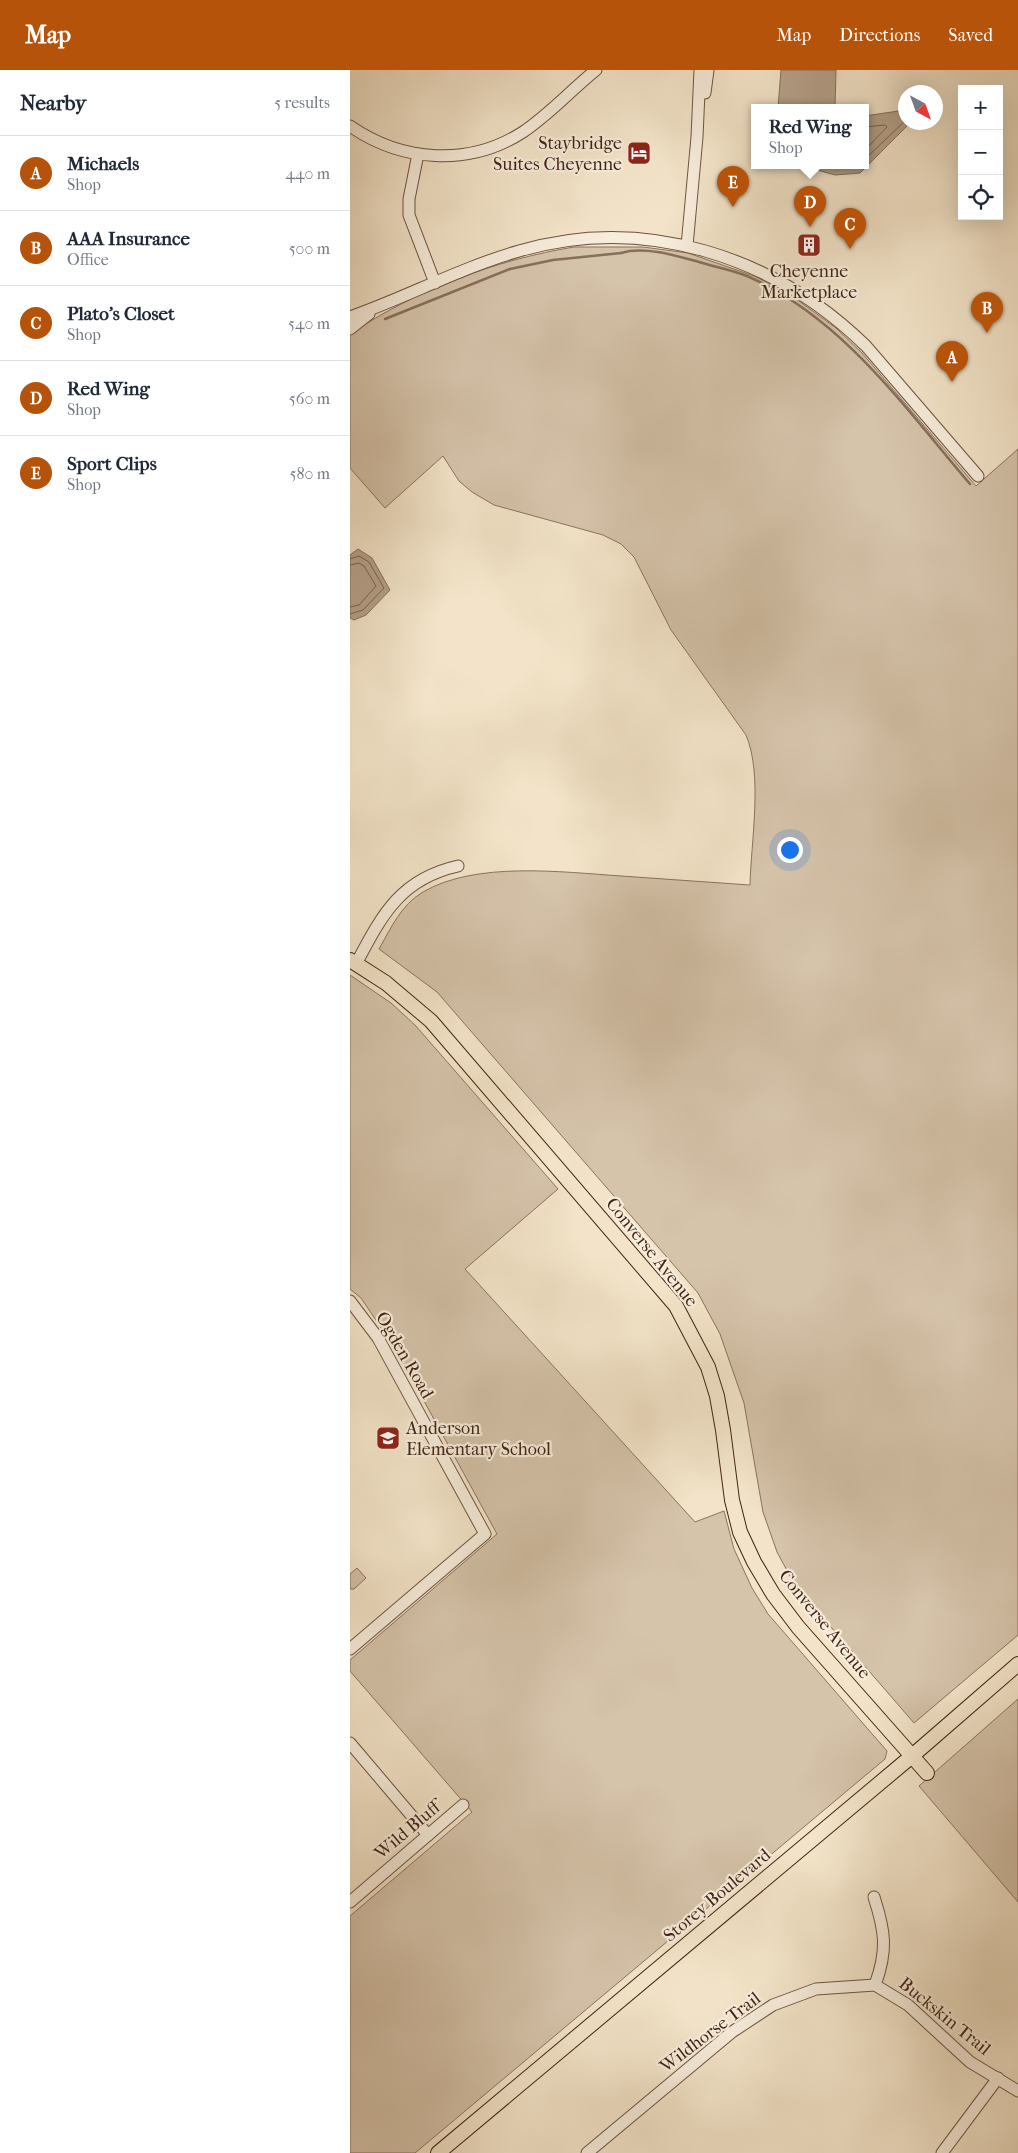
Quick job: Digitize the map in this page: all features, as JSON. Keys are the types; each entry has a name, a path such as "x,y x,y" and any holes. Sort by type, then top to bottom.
{"main road":[{"name":"Converse Avenue","path":"353,962 386,983 431,1021 676,1306 708,1367 722,1422 732,1500 740,1532 754,1562 773,1594 798,1627 927,1773"},
{"name":"Storey Boulevard","path":"438,2153 912,1756 1018,1664"}],"street":[{"path":"350,126 391,148 418,154 458,155 494,146 509,140 534,124 596,70"},
{"path":"687,246 699,113 700,70"},
{"path":"699,113 704,98 708,70"},
{"path":"418,154 409,199 409,216 435,283"},
{"path":"350,317 497,258 554,243 607,238 649,240 704,250 764,272 803,294 845,326 866,346 978,476"},
{"path":"350,329 378,307"},
{"path":"353,962 378,922 404,892 414,883 434,872 458,866"},
{"name":"Ogden Road","path":"350,1301 378,1338 485,1534 350,1649"},
{"path":"350,1743 428,1835"},
{"name":"Wild Bluff","path":"350,1902 463,1805"},
{"path":"874,1897 882,1923 884,1960 875,1985"},
{"name":"Buckskin Trail","path":"875,1985 908,2005 970,2062 1018,2091"},
{"name":"Wildhorse Trail","path":"587,2153 732,2032 773,2004 816,1990 875,1985"},
{"path":"942,2153 998,2078"}],"shaded area":[{"path":"574,247 643,247 688,253 754,276 788,293 836,328 862,353 976,486 1018,449 1018,1635 914,1723 811,1604 790,1576 777,1552 763,1512 744,1403 720,1334 698,1293 437,992 379,949 397,918 415,897 444,882 468,876 493,872 546,871 750,885 755,788 751,751 746,735 671,630 634,557 621,544 603,535 494,505 472,492 459,481 443,456 385,508 350,468 350,334 402,304 457,279 515,260"},
{"path":"350,975 391,1003 415,1025 558,1189 465,1269 695,1522 724,1511 734,1549 752,1588 768,1614 887,1751 885,1759 415,2153 350,2153 350,1916 472,1812 350,1671 350,1660 497,1534 396,1350 361,1298 350,1289"},
{"path":"357,1568 366,1578 354,1589 350,1589 350,1574"},
{"path":"1018,1699 1018,1902 919,1786"}],"water":[{"path":"781,70 836,70 835,104 778,104"},
{"path":"898,111 898,130 903,130 869,164 869,115"},
{"path":"814,169 864,169 860,173 835,175"},
{"path":"358,549 372,558 390,590 366,615 354,620 350,618 350,555"}],"waterway":[{"path":"621,253 650,251 681,257 741,274 781,294 813,315 870,367 896,395 970,484"},
{"path":"385,319 510,269 553,260 621,253"}],"place":[{"name":"Staybridge Suites Cheyenne","path":"639,153"},
{"name":"Sport Clips","path":"733,207"},
{"name":"Red Wing","path":"810,227"},
{"name":"Cheyenne Marketplace","path":"809,245"},
{"name":"Plato's Closet","path":"850,249"},
{"name":"AAA Insurance","path":"987,333"},
{"name":"Michaels","path":"952,382"},
{"name":"Anderson Elementary School","path":"388,1438"}]}
